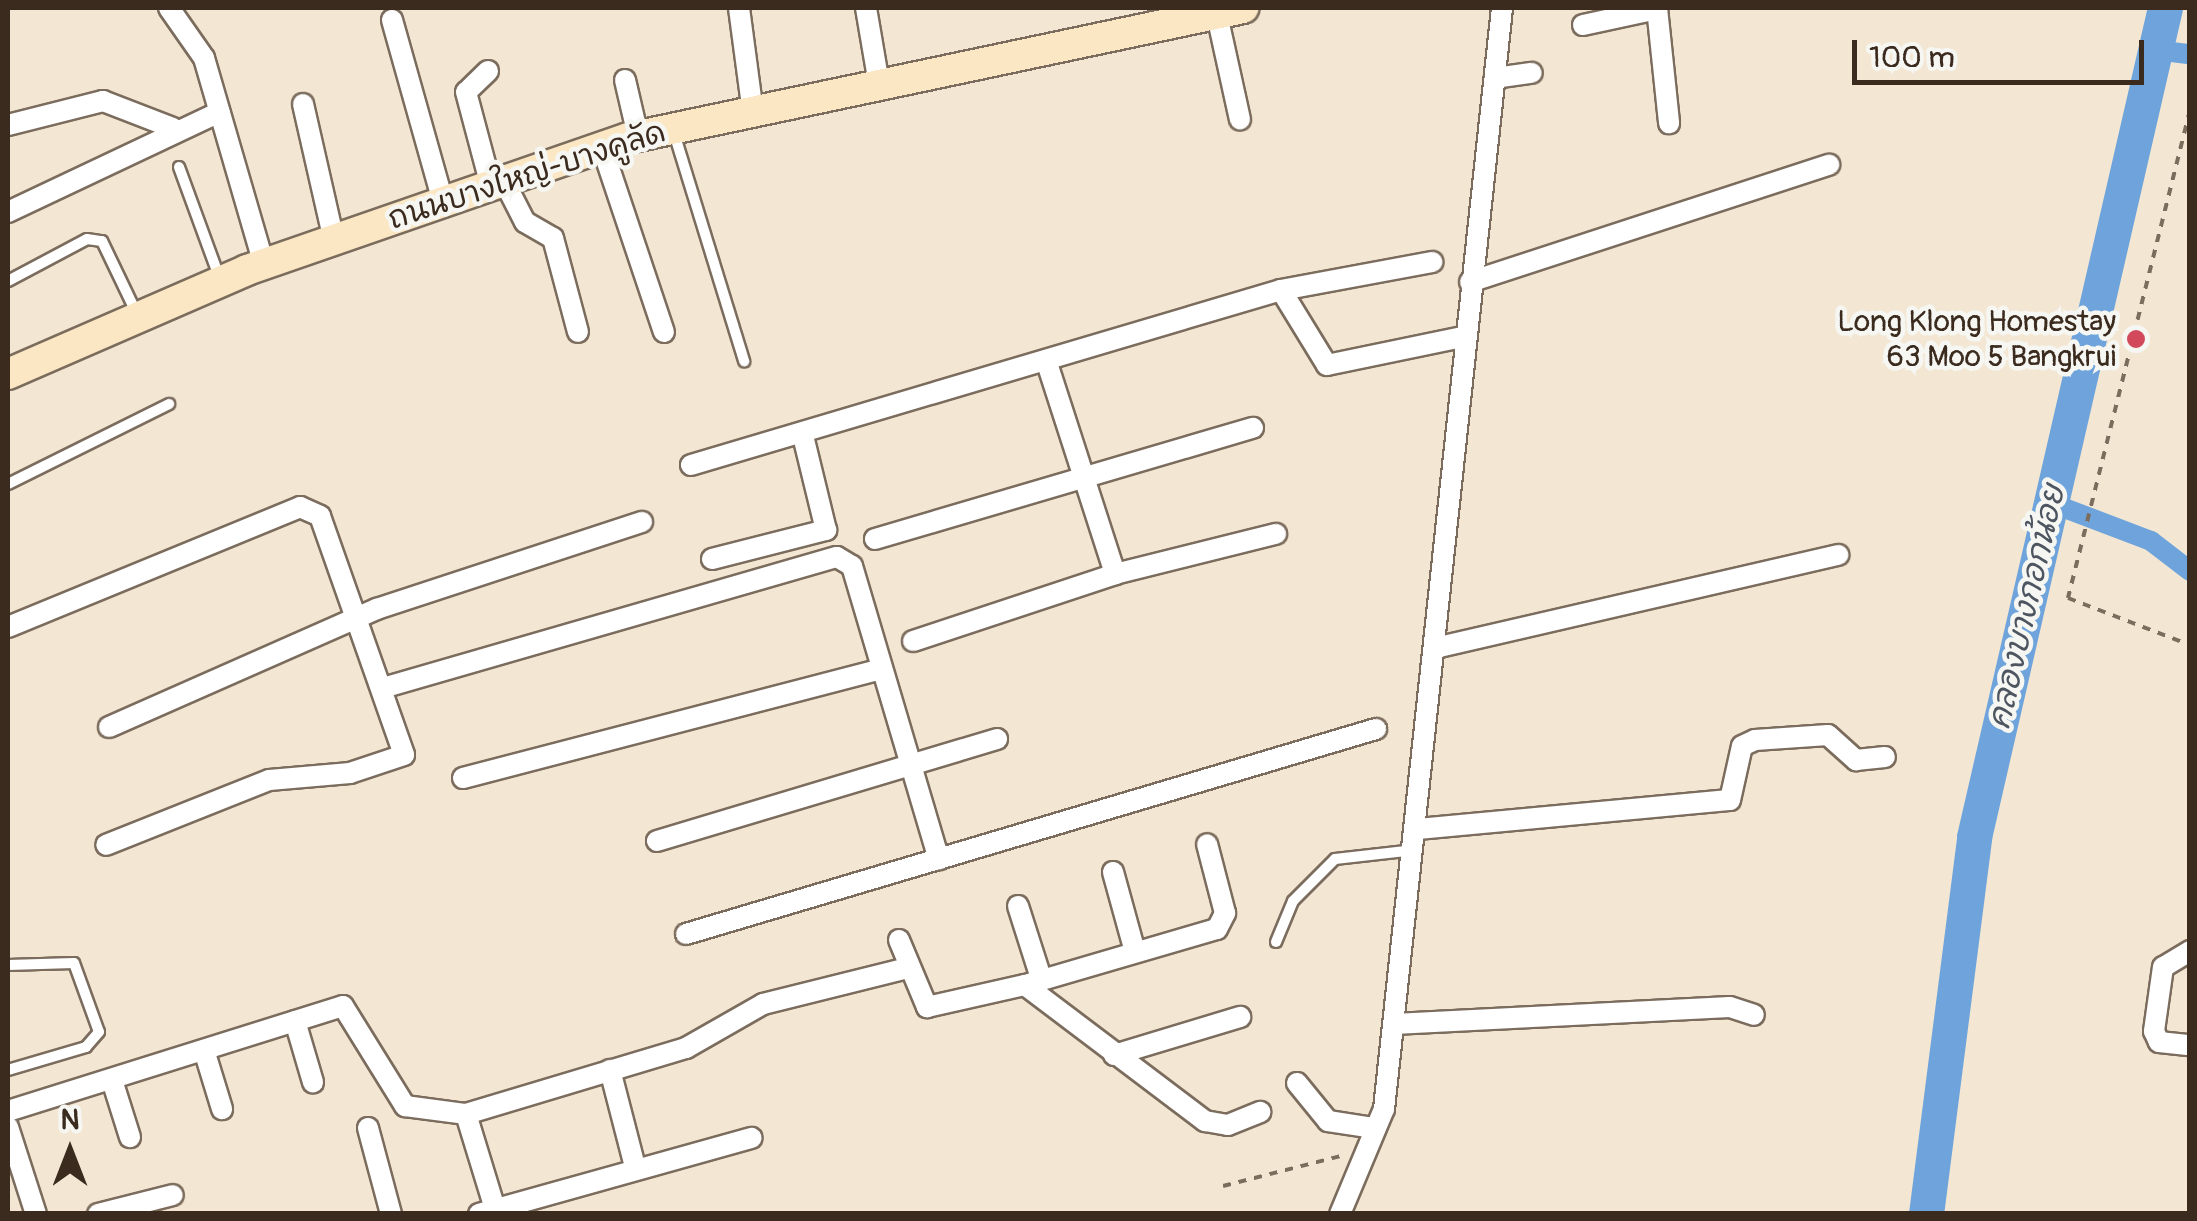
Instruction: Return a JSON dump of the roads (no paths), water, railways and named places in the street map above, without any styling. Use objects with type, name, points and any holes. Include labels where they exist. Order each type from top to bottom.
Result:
[{"type":"street","points":[[169,8],[199,46],[264,264]]},
{"type":"street","points":[[738,8],[752,113]]},
{"type":"street","points":[[866,8],[880,90]]},
{"type":"street","points":[[1340,1214],[1360,1151],[1374,1128],[1394,1024],[1416,840],[1462,337],[1502,8]]},
{"type":"street","points":[[1583,24],[1657,8],[1669,123]]},
{"type":"street","points":[[1231,10],[1240,120]]},
{"type":"street","name":"ถนนบางใหญ่-บางคูลัด","points":[[9,369],[220,280],[638,136],[880,90],[1183,15],[1231,10]]},
{"type":"street","points":[[392,20],[444,202]]},
{"type":"street","points":[[488,71],[466,92],[497,183],[525,222],[553,238],[578,332]]},
{"type":"street","points":[[1495,78],[1532,73]]},
{"type":"street","points":[[625,80],[638,136]]},
{"type":"street","points":[[8,125],[103,100],[174,128]]},
{"type":"street","points":[[304,104],[334,240]]},
{"type":"street","points":[[8,212],[174,128],[220,112]]},
{"type":"street","points":[[602,147],[664,332]]},
{"type":"street","points":[[1470,282],[1829,165]]},
{"type":"street","points":[[690,465],[804,436],[1281,290],[1432,262]]},
{"type":"street","points":[[1281,290],[1328,365],[1462,337]]},
{"type":"street","points":[[1048,362],[1116,574]]},
{"type":"street","points":[[875,539],[1083,472],[1253,428]]},
{"type":"street","points":[[712,559],[826,530],[804,436]]},
{"type":"street","points":[[8,627],[300,507],[320,516],[408,746],[395,760],[269,780],[106,844]]},
{"type":"street","points":[[109,727],[360,621],[642,522]]},
{"type":"street","points":[[913,641],[1116,574],[1276,534]]},
{"type":"street","points":[[1435,648],[1838,555]]},
{"type":"street","points":[[386,687],[837,557],[852,566],[939,859]]},
{"type":"street","points":[[463,778],[882,669]]},
{"type":"street","points":[[686,934],[1376,730]]},
{"type":"street","points":[[1416,840],[1730,800],[1742,746],[1756,740],[1828,735],[1856,760],[1885,757]]},
{"type":"street","points":[[657,841],[998,740]]},
{"type":"street","points":[[899,940],[907,968],[927,1006],[1033,981],[1134,948],[1221,926],[1207,844]]},
{"type":"street","points":[[1113,872],[1134,948]]},
{"type":"street","points":[[1018,906],[1033,981],[1114,1055],[1216,1126],[1260,1112]]},
{"type":"street","points":[[2190,951],[2163,966],[2154,1031],[2159,1042],[2190,1045]]},
{"type":"street","points":[[8,1111],[348,1007],[406,1106],[466,1114],[686,1048],[763,1004],[907,968]]},
{"type":"street","points":[[1394,1024],[1712,1007],[1754,1015]]},
{"type":"street","points":[[1114,1055],[1240,1017]]},
{"type":"street","points":[[295,1021],[314,1082]]},
{"type":"street","points":[[204,1050],[222,1110]]},
{"type":"street","points":[[610,1070],[635,1167]]},
{"type":"street","points":[[112,1080],[130,1137]]},
{"type":"street","points":[[1297,1083],[1328,1122],[1374,1128]]},
{"type":"street","points":[[466,1114],[487,1211],[635,1167],[752,1138]]},
{"type":"street","points":[[8,1126],[12,1157],[36,1214]]},
{"type":"street","points":[[368,1128],[391,1214]]},
{"type":"street","points":[[98,1214],[172,1194]]},
{"type":"lane","points":[[672,128],[744,361]]},
{"type":"lane","points":[[179,166],[220,280]]},
{"type":"lane","points":[[8,281],[102,240],[138,315]]},
{"type":"lane","points":[[8,484],[169,404]]},
{"type":"lane","points":[[1276,942],[1293,901],[1335,860],[1416,840]]},
{"type":"lane","points":[[8,965],[74,963],[98,1032],[86,1047],[8,1070]]},
{"type":"waterway","name":"คลองบางกอกน้อย","points":[[1926,1214],[1974,837],[2165,8]]},
{"type":"waterway","points":[[2155,50],[2190,54]]},
{"type":"waterway","points":[[2051,503],[2151,541],[2190,571]]},
{"type":"place","name":"Long Klong Homestay 63 Moo 5 Bangkrui","points":[[2136,339]]}]
